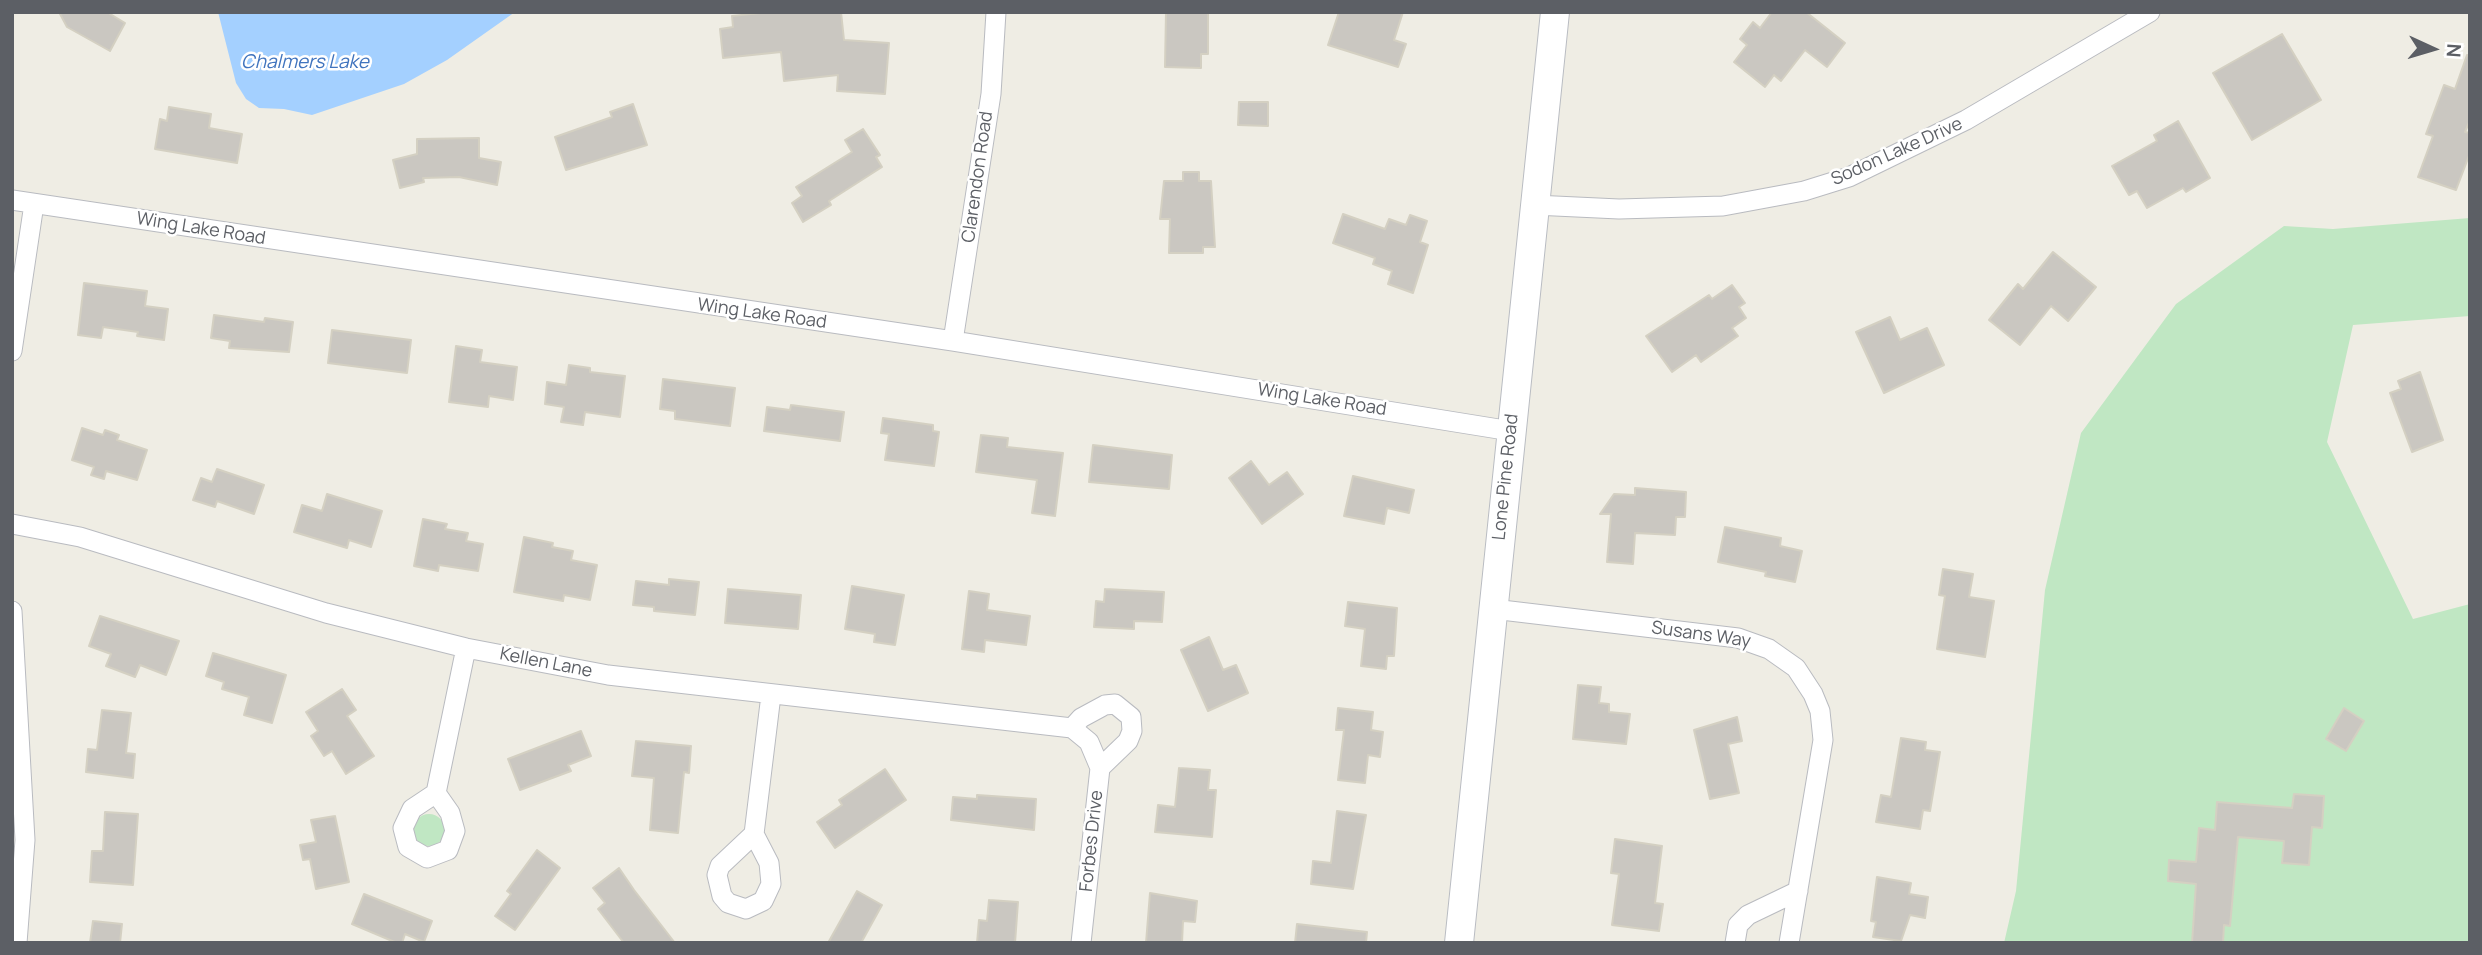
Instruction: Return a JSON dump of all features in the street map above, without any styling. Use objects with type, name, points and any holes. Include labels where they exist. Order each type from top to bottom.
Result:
[{"type":"street","name":"Clarendon Road","points":[[953,341],[991,94],[996,12]]},
{"type":"street","name":"Lone Pine Road","points":[[1459,943],[1555,12]]},
{"type":"street","name":"Sodon Lake Drive","points":[[1534,205],[1692,209],[1766,200],[1816,188],[1849,177],[1922,144],[2150,12]]},
{"type":"street","name":"Wing Lake Road","points":[[12,200],[953,341],[1511,431]]},
{"type":"street","points":[[12,351],[34,204]]},
{"type":"street","name":"Kellen Lane","points":[[12,524],[80,537],[326,613],[466,648],[608,675],[1072,728]]},
{"type":"street","name":"Susans Way","points":[[1493,610],[1738,638],[1769,649],[1797,668],[1814,694],[1820,711],[1823,740],[1789,943]]},
{"type":"street","points":[[12,611],[25,840],[16,943]]},
{"type":"street","points":[[436,793],[466,648]]},
{"type":"street","points":[[754,834],[771,695]]},
{"type":"street","points":[[1072,728],[1081,718],[1105,705],[1115,704],[1130,717],[1132,732],[1128,741],[1100,768]]},
{"type":"street","name":"Forbes Drive","points":[[1072,728],[1089,742],[1100,768],[1081,943]]},
{"type":"street","points":[[1735,943],[1738,925],[1748,915],[1798,891]]},
{"type":"green space","points":[[2470,218],[2470,316],[2353,325],[2327,442],[2413,619],[2470,604],[2470,943],[2004,943],[2016,891],[2045,590],[2081,433],[2176,304],[2284,226],[2333,229]]},
{"type":"green space","points":[[429,814],[441,818],[445,830],[441,842],[429,846],[417,842],[413,830],[417,818]]},
{"type":"water","name":"Chalmers Lake","points":[[218,12],[515,12],[447,60],[404,84],[312,115],[284,109],[259,108],[246,99],[236,83]]},
{"type":"building","points":[[59,12],[107,12],[125,23],[110,51],[67,27]]},
{"type":"building","points":[[770,12],[841,12],[844,40],[889,43],[885,94],[837,91],[838,75],[784,81],[781,52],[723,58],[720,29],[733,27],[732,16]]},
{"type":"building","points":[[1166,12],[1208,12],[1208,54],[1201,54],[1201,68],[1165,67]]},
{"type":"building","points":[[1339,12],[1403,12],[1394,40],[1406,44],[1398,67],[1328,45]]},
{"type":"building","points":[[1772,12],[1806,12],[1845,43],[1827,67],[1805,50],[1781,81],[1774,75],[1765,87],[1734,62],[1747,45],[1740,39],[1753,22],[1760,28]]},
{"type":"building","points":[[2282,34],[2321,100],[2252,140],[2213,73]]},
{"type":"building","points":[[2467,55],[2470,56],[2470,120],[2465,132],[2470,133],[2470,153],[2456,190],[2418,177],[2433,136],[2426,134],[2444,85],[2455,89]]},
{"type":"building","points":[[1239,102],[1268,102],[1268,126],[1238,125]]},
{"type":"building","points":[[633,104],[647,145],[566,170],[555,137],[612,117],[610,112]]},
{"type":"building","points":[[169,107],[211,114],[209,128],[242,134],[237,163],[155,149],[160,119],[167,121]]},
{"type":"building","points":[[2178,121],[2210,178],[2186,192],[2183,188],[2147,208],[2137,191],[2129,195],[2112,166],[2157,141],[2154,135]]},
{"type":"building","points":[[863,129],[880,155],[876,157],[882,167],[829,201],[831,205],[803,222],[792,203],[802,196],[796,187],[852,152],[845,140]]},
{"type":"building","points":[[479,138],[479,158],[501,162],[497,185],[459,177],[423,178],[424,182],[400,188],[393,160],[417,154],[417,139]]},
{"type":"building","points":[[1183,172],[1199,172],[1199,181],[1211,181],[1215,247],[1203,247],[1203,253],[1169,253],[1170,219],[1160,219],[1164,181],[1183,181]]},
{"type":"building","points":[[1343,214],[1385,229],[1389,219],[1406,225],[1410,215],[1427,221],[1420,242],[1428,245],[1413,293],[1388,284],[1392,271],[1373,264],[1375,258],[1333,243]]},
{"type":"building","points":[[2053,252],[2096,287],[2068,321],[2051,306],[2020,345],[1989,320],[2018,284],[2023,289]]},
{"type":"building","points":[[84,283],[147,291],[145,306],[168,309],[164,340],[137,336],[138,332],[103,327],[101,338],[78,335]]},
{"type":"building","points":[[1732,285],[1745,303],[1739,307],[1746,318],[1732,328],[1738,336],[1701,362],[1696,355],[1672,372],[1646,336],[1709,295],[1712,299]]},
{"type":"building","points":[[214,315],[264,322],[265,318],[293,322],[289,352],[229,348],[230,341],[211,338]]},
{"type":"building","points":[[1890,317],[1900,340],[1927,328],[1944,365],[1884,393],[1856,332]]},
{"type":"building","points":[[332,330],[411,340],[407,373],[328,363]]},
{"type":"building","points":[[456,346],[482,350],[480,362],[517,367],[513,400],[489,396],[488,407],[449,402]]},
{"type":"building","points":[[569,365],[590,368],[590,372],[625,376],[620,417],[585,412],[583,425],[561,422],[564,407],[545,404],[547,382],[566,385]]},
{"type":"building","points":[[2420,372],[2443,440],[2412,452],[2390,393],[2401,389],[2398,381]]},
{"type":"building","points":[[663,379],[735,388],[730,426],[675,419],[675,411],[660,409]]},
{"type":"building","points":[[791,405],[844,412],[840,441],[764,431],[767,407],[790,410]]},
{"type":"building","points":[[883,418],[933,425],[933,431],[939,432],[934,466],[885,460],[889,434],[881,433]]},
{"type":"building","points":[[82,428],[103,435],[105,430],[119,435],[117,440],[147,450],[137,480],[106,471],[104,479],[91,475],[94,467],[72,460]]},
{"type":"building","points":[[981,435],[1008,438],[1007,447],[1063,453],[1055,516],[1032,513],[1037,480],[976,472]]},
{"type":"building","points":[[1093,445],[1172,455],[1169,489],[1089,482]]},
{"type":"building","points":[[1251,461],[1269,485],[1287,472],[1303,494],[1262,524],[1229,478]]},
{"type":"building","points":[[217,469],[264,485],[254,514],[217,501],[215,507],[193,500],[201,478],[212,482]]},
{"type":"building","points":[[1353,476],[1414,490],[1409,513],[1387,508],[1384,524],[1344,516]]},
{"type":"building","points":[[1635,488],[1686,492],[1685,517],[1676,517],[1675,535],[1635,533],[1633,564],[1607,562],[1611,514],[1600,514],[1614,494],[1635,495]]},
{"type":"building","points":[[327,494],[382,511],[371,547],[349,540],[347,548],[294,532],[302,505],[322,511]]},
{"type":"building","points":[[423,519],[447,524],[445,529],[468,533],[466,541],[483,544],[478,571],[439,565],[438,571],[414,566]]},
{"type":"building","points":[[1725,527],[1781,538],[1780,546],[1802,551],[1795,582],[1765,576],[1766,572],[1718,562]]},
{"type":"building","points":[[524,537],[553,543],[552,547],[573,551],[571,560],[597,565],[590,600],[564,595],[563,601],[514,592]]},
{"type":"building","points":[[1943,569],[1973,574],[1969,597],[1994,601],[1985,657],[1937,649],[1945,596],[1939,595]]},
{"type":"building","points":[[669,579],[699,582],[695,615],[654,611],[654,607],[633,605],[636,581],[669,585]]},
{"type":"building","points":[[852,586],[904,595],[895,645],[874,642],[875,634],[845,629]]},
{"type":"building","points":[[728,589],[801,595],[798,629],[725,623]]},
{"type":"building","points":[[1105,589],[1164,592],[1162,622],[1134,621],[1134,629],[1094,627],[1096,601],[1104,602]]},
{"type":"building","points":[[969,591],[989,594],[987,610],[1030,616],[1026,645],[985,640],[984,652],[962,649]]},
{"type":"building","points":[[1348,602],[1397,608],[1394,656],[1387,656],[1386,669],[1361,666],[1365,629],[1345,626]]},
{"type":"building","points":[[100,616],[179,641],[166,675],[140,665],[135,677],[106,666],[111,654],[89,646]]},
{"type":"building","points":[[1209,637],[1223,670],[1236,665],[1248,693],[1208,711],[1181,650]]},
{"type":"building","points":[[213,653],[286,675],[272,723],[244,715],[249,697],[222,689],[224,682],[206,676]]},
{"type":"building","points":[[1578,685],[1601,687],[1599,703],[1609,704],[1609,712],[1630,714],[1626,744],[1573,739]]},
{"type":"building","points":[[342,689],[356,710],[347,716],[374,756],[346,774],[332,751],[324,756],[311,736],[318,731],[306,712]]},
{"type":"building","points":[[1338,708],[1373,712],[1371,730],[1383,732],[1380,757],[1368,755],[1365,783],[1338,780],[1344,730],[1336,730]]},
{"type":"building","points":[[2344,708],[2364,721],[2346,751],[2326,739]]},
{"type":"building","points":[[102,710],[131,713],[126,753],[135,754],[133,778],[86,772],[88,749],[97,750]]},
{"type":"building","points":[[1737,717],[1742,741],[1728,744],[1739,793],[1710,799],[1694,730]]},
{"type":"building","points":[[581,731],[591,756],[568,765],[571,771],[520,790],[508,759]]},
{"type":"building","points":[[1901,738],[1926,742],[1925,750],[1940,752],[1930,811],[1923,810],[1920,829],[1876,822],[1881,795],[1891,797]]},
{"type":"building","points":[[636,741],[691,746],[689,773],[684,772],[678,833],[650,830],[654,778],[632,776]]},
{"type":"building","points":[[1179,768],[1210,770],[1208,790],[1216,790],[1212,837],[1155,832],[1158,805],[1175,807]]},
{"type":"building","points":[[885,769],[906,800],[835,848],[817,822],[842,805],[839,800]]},
{"type":"building","points":[[2294,794],[2324,796],[2322,828],[2312,827],[2309,865],[2282,863],[2284,841],[2238,837],[2230,926],[2224,925],[2223,943],[2192,943],[2196,884],[2168,881],[2169,860],[2196,862],[2199,828],[2215,830],[2217,802],[2292,808]]},
{"type":"building","points":[[977,795],[1036,799],[1034,830],[951,820],[953,797],[977,799]]},
{"type":"building","points":[[1337,811],[1366,815],[1353,889],[1311,884],[1313,861],[1331,863]]},
{"type":"building","points":[[105,812],[138,814],[133,885],[90,882],[92,851],[103,851]]},
{"type":"building","points":[[335,816],[349,882],[316,889],[310,859],[303,860],[300,845],[316,842],[311,820]]},
{"type":"building","points":[[1615,839],[1662,846],[1655,903],[1663,904],[1659,931],[1612,925],[1619,874],[1611,873]]},
{"type":"building","points":[[537,850],[560,868],[515,930],[495,916],[511,894],[507,891]]},
{"type":"building","points":[[619,868],[675,943],[624,943],[598,909],[605,903],[593,888]]},
{"type":"building","points":[[1877,877],[1911,883],[1909,894],[1928,897],[1925,918],[1910,915],[1901,941],[1873,937],[1876,922],[1871,921]]},
{"type":"building","points":[[857,891],[882,905],[861,943],[828,943]]},
{"type":"building","points":[[1150,893],[1197,901],[1195,922],[1183,921],[1182,943],[1146,943]]},
{"type":"building","points":[[364,894],[432,921],[424,942],[405,934],[402,943],[397,943],[352,924]]},
{"type":"building","points":[[989,900],[1018,902],[1015,943],[977,943],[979,920],[987,921]]},
{"type":"building","points":[[93,921],[122,924],[120,943],[90,943]]},
{"type":"building","points":[[1297,924],[1367,932],[1366,943],[1295,943]]}]
